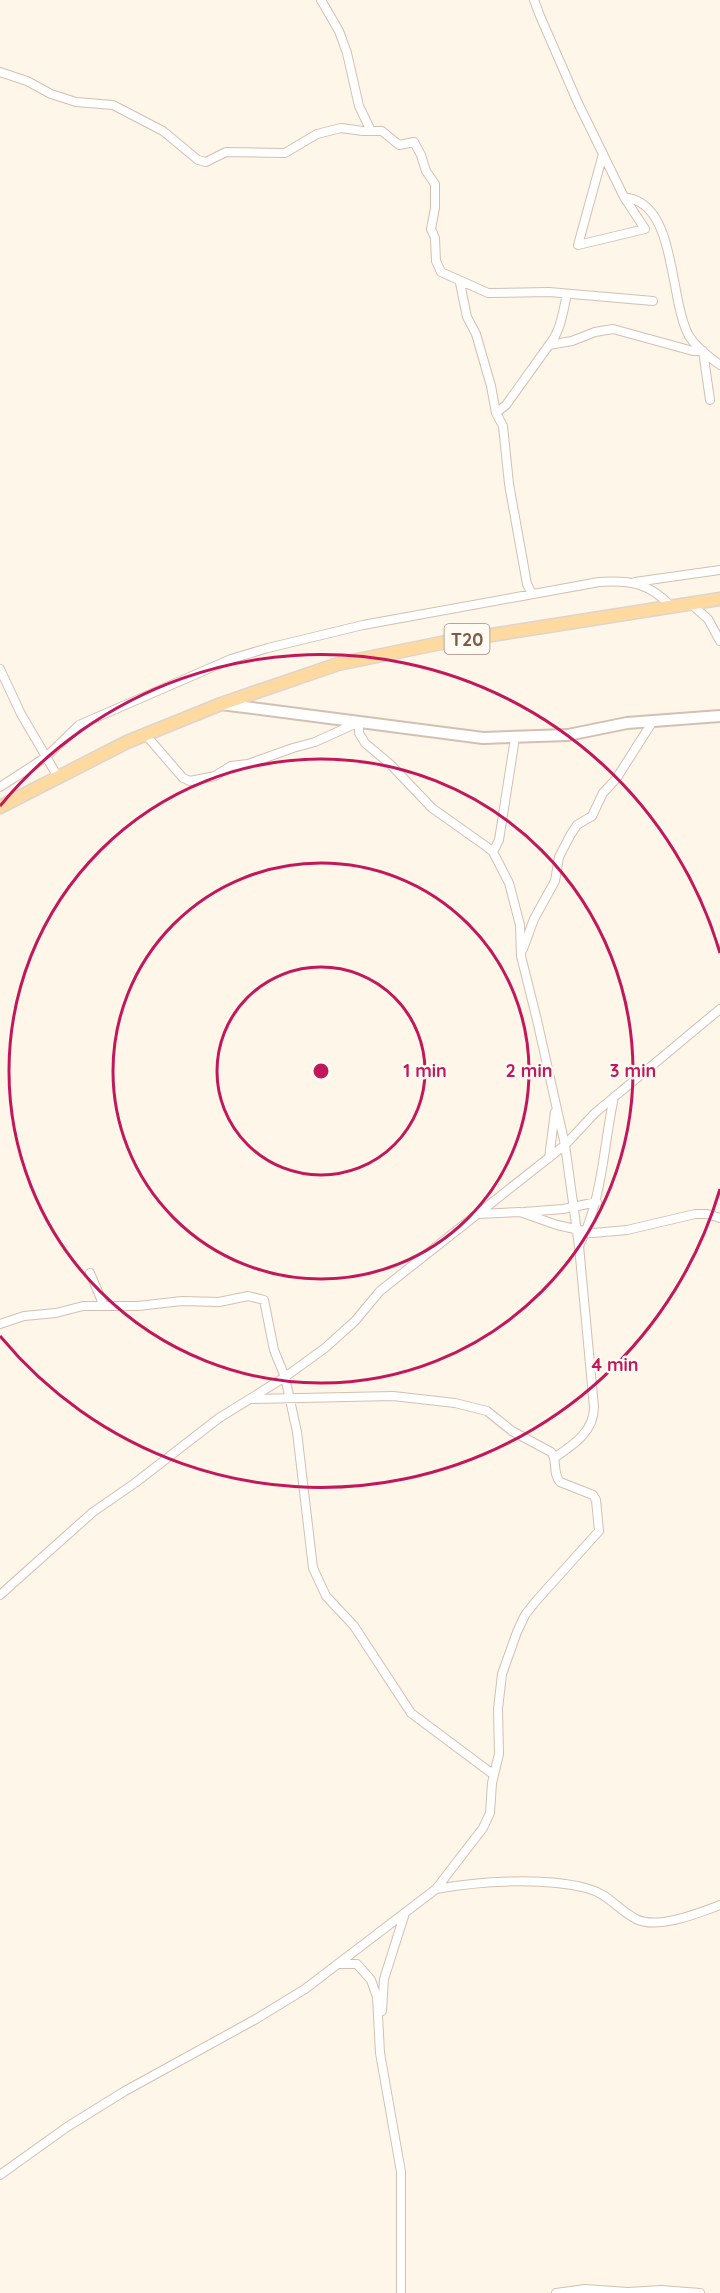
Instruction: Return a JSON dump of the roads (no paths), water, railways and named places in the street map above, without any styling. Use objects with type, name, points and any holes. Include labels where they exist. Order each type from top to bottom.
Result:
[{"type":"main road","name":"T20","points":[[0,807],[145,734],[221,704],[338,664],[441,643],[720,599]]},
{"type":"street","points":[[321,0],[339,31],[347,53],[359,106],[371,131]]},
{"type":"street","points":[[534,0],[578,103],[603,154],[624,197],[645,229],[578,245],[603,154]]},
{"type":"street","points":[[0,72],[27,81],[51,94],[69,100],[113,105],[171,136],[201,161],[208,162],[220,153],[226,152],[285,153],[317,134],[340,128],[382,131],[399,145],[414,142],[426,171],[436,186],[431,228],[435,238],[436,261],[441,272],[460,283],[488,293],[519,291],[653,301]]},
{"type":"street","points":[[624,197],[642,203],[652,214],[663,234],[672,267],[681,319],[691,339],[720,365]]},
{"type":"street","points":[[460,283],[467,316],[476,334],[491,386],[496,413],[503,426],[509,484],[527,584],[532,594]]},
{"type":"street","points":[[496,413],[506,405],[555,338],[567,294]]},
{"type":"street","points":[[549,345],[613,329],[693,351],[703,351]]},
{"type":"street","points":[[703,351],[710,400]]},
{"type":"street","points":[[635,582],[720,570]]},
{"type":"street","points":[[0,787],[46,757],[79,725],[231,659],[268,648],[363,625],[599,582],[623,580],[635,582],[660,594],[672,607]]},
{"type":"street","points":[[691,604],[708,619],[720,641]]},
{"type":"street","points":[[0,669],[21,714],[58,777]]},
{"type":"street","points":[[221,704],[483,738],[568,735],[627,723],[720,716]]},
{"type":"street","points":[[521,956],[531,926],[555,881],[559,857],[571,834],[577,825],[592,816],[603,793],[616,779],[653,721]]},
{"type":"street","points":[[145,734],[183,778],[190,781],[215,776],[231,766],[248,764],[315,742],[359,722]]},
{"type":"street","points":[[359,722],[359,733],[365,743],[391,765],[429,806],[493,852],[509,883],[520,925],[521,956],[565,1145],[579,1246],[594,1415],[582,1437],[554,1458]]},
{"type":"street","points":[[493,852],[499,840],[515,738]]},
{"type":"street","points":[[0,1595],[93,1512],[135,1483],[219,1418],[285,1377],[345,1332],[380,1291],[565,1145],[579,1128],[614,1097],[720,1009]]},
{"type":"street","points":[[579,1246],[597,1202],[614,1097]]},
{"type":"street","points":[[549,1158],[555,1104]]},
{"type":"street","points":[[477,1214],[574,1207],[597,1202]]},
{"type":"street","points":[[520,1212],[586,1232],[612,1233],[665,1223],[695,1214],[720,1218]]},
{"type":"street","points":[[90,1272],[104,1306]]},
{"type":"street","points":[[0,1324],[32,1315],[56,1313],[82,1306],[138,1306],[182,1301],[219,1302],[248,1296],[261,1298],[266,1304],[274,1350],[285,1377],[297,1438],[313,1568],[319,1584],[326,1596],[354,1626],[411,1713],[494,1775]]},
{"type":"street","points":[[0,2175],[76,2121],[125,2091],[279,2006],[436,1889],[488,1820],[499,1754],[498,1709],[502,1674],[517,1632],[536,1601],[599,1531],[595,1497],[589,1492],[558,1481],[551,1452],[512,1431],[487,1412],[455,1402],[393,1396],[251,1399]]},
{"type":"street","points":[[436,1889],[478,1883],[568,1884],[603,1894],[636,1919],[645,1922],[687,1917],[720,1905]]},
{"type":"street","points":[[379,2021],[382,2012],[384,1979],[405,1913]]},
{"type":"street","points":[[336,1965],[357,1964],[371,1980],[377,1997],[380,2053],[400,2172],[401,2293]]},
{"type":"street","points":[[556,2293],[592,2289],[628,2292],[661,2289],[700,2293]]}]
